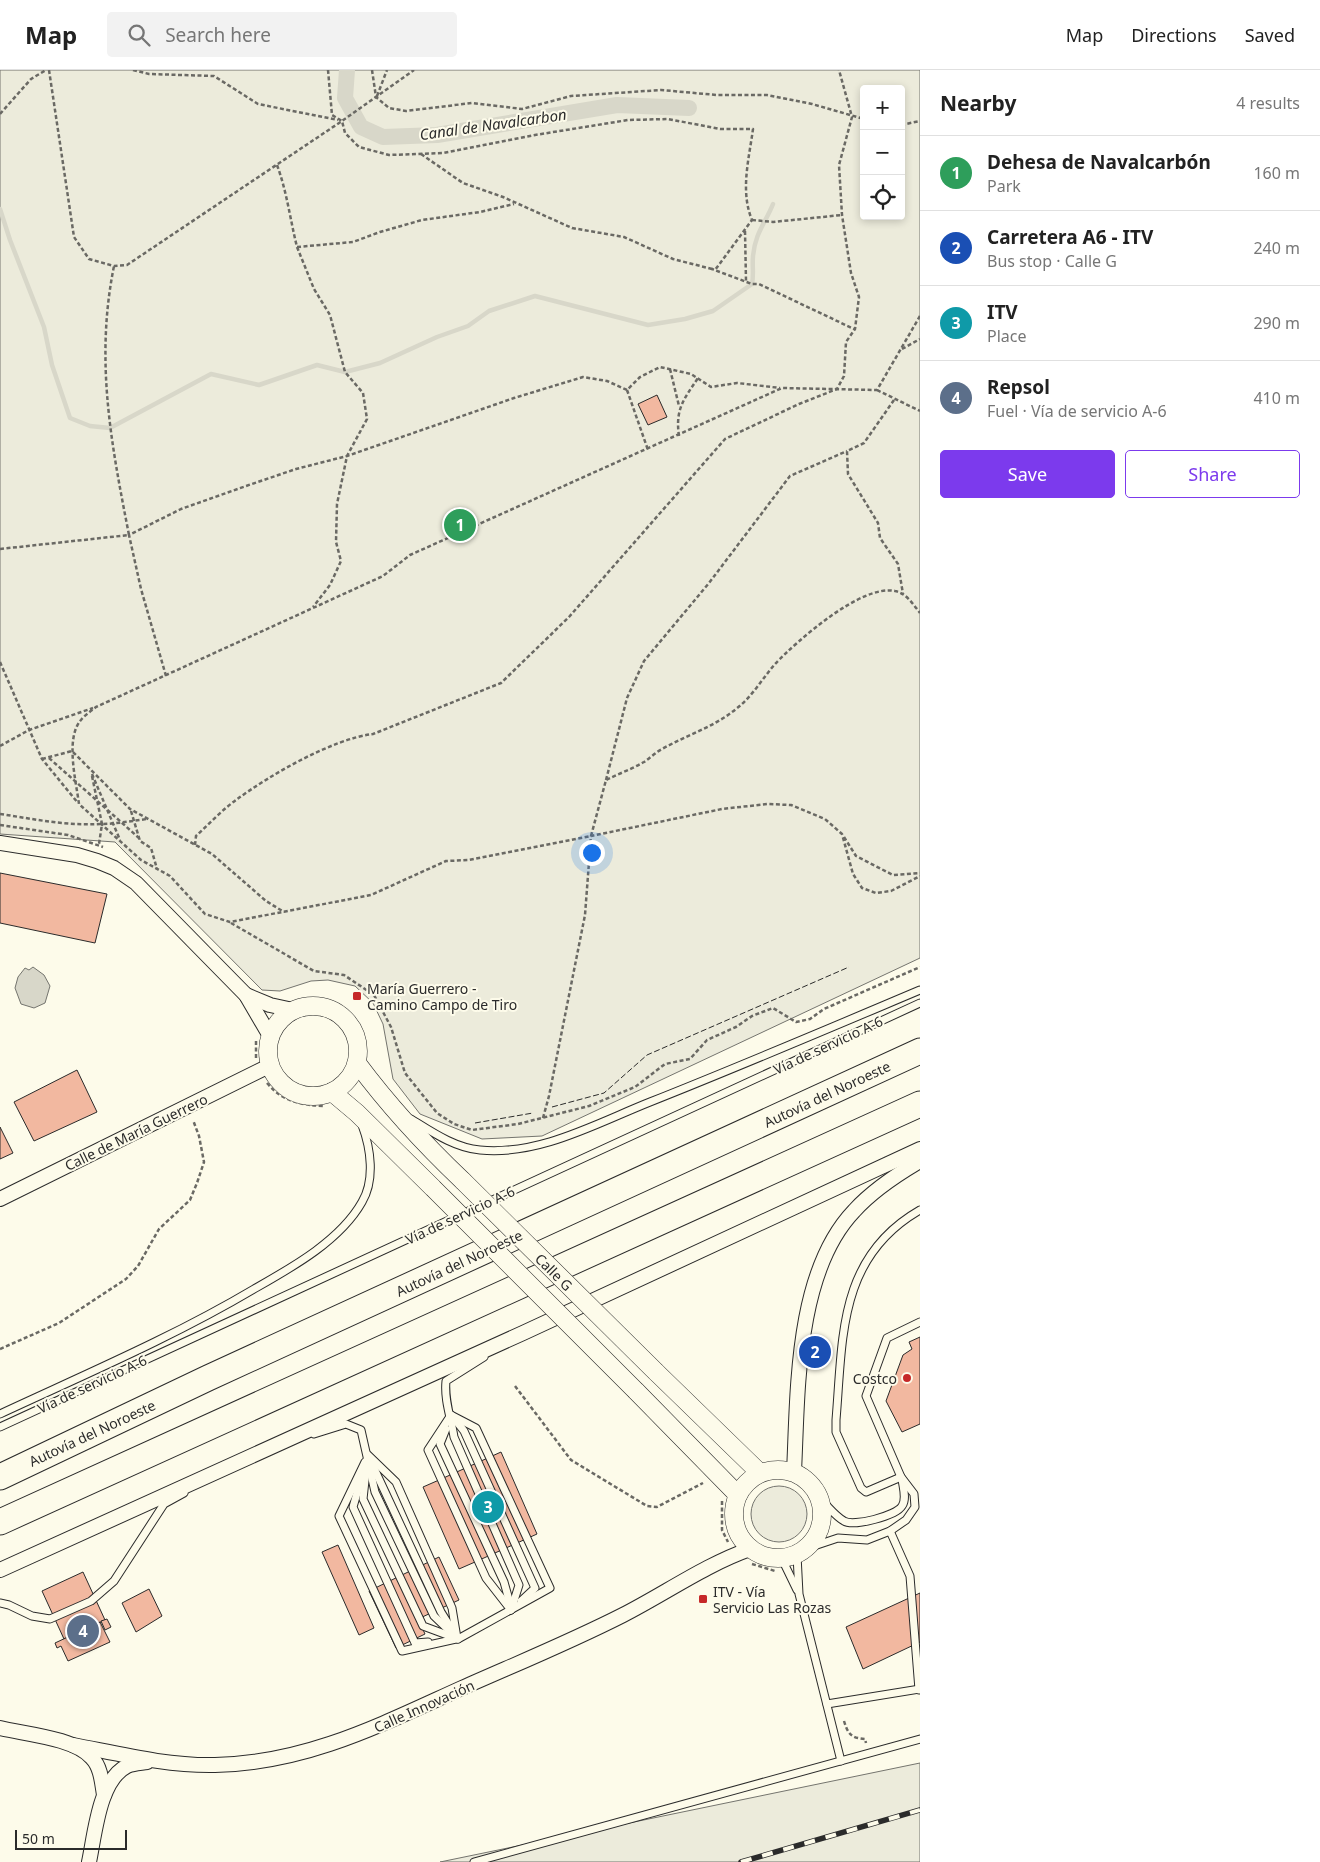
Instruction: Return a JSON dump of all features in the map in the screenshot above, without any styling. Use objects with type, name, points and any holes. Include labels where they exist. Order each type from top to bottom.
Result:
[{"type":"highway","name":"Autovía del Noroeste","points":[[0,1478],[191,1386],[920,1051]]},
{"type":"highway","points":[[0,1522],[920,1104]]},
{"type":"highway","points":[[0,1466],[554,1210],[582,1206]]},
{"type":"street","points":[[0,843],[77,855],[114,868],[136,883],[246,994],[270,1036]]},
{"type":"street","points":[[246,994],[270,1005],[293,1010]]},
{"type":"street","points":[[317,1005],[329,1008],[340,1014],[350,1023],[356,1036],[358,1050],[356,1063],[347,1080],[331,1099],[294,1091],[280,1080],[271,1065],[268,1054],[270,1036],[283,1017],[293,1010],[304,1006],[317,1005]]},
{"type":"street","name":"Calle G","points":[[356,1063],[388,1104],[451,1170],[760,1473]]},
{"type":"street","name":"Calle de María Guerrero","points":[[0,1199],[271,1065]]},
{"type":"street","name":"Calle G","points":[[331,1099],[358,1114],[433,1188],[636,1391],[730,1495]]},
{"type":"street","points":[[0,1570],[523,1333],[920,1149]]},
{"type":"street","points":[[794,1472],[804,1335],[813,1284],[833,1239],[853,1211],[886,1182],[920,1161]]},
{"type":"street","points":[[783,1469],[794,1472],[806,1479],[815,1488],[821,1500],[822,1526],[816,1538],[792,1558],[750,1556],[734,1518],[730,1495],[760,1473],[783,1469]]},
{"type":"street","name":"Calle Innovación","points":[[0,1728],[73,1745],[153,1760],[214,1765],[249,1762],[321,1748],[366,1732],[593,1630],[644,1604],[704,1569],[750,1556]]},
{"type":"street","points":[[73,1745],[93,1758],[101,1776],[104,1794]]},
{"type":"street","points":[[88,1862],[104,1794],[116,1774],[128,1766],[153,1760]]},
{"type":"lane","points":[[388,1104],[442,1138],[479,1150],[514,1150],[550,1142],[568,1135],[722,1074],[920,990]]},
{"type":"lane","name":"Vía de servicio A-6","points":[[0,1427],[920,1003]]},
{"type":"lane","points":[[0,1414],[203,1319],[307,1259],[353,1216],[363,1201],[370,1176],[370,1153],[358,1114]]},
{"type":"lane","points":[[901,1477],[866,1492],[861,1488],[836,1432],[836,1420],[845,1318],[852,1289],[863,1264],[875,1248],[889,1232],[920,1210]]},
{"type":"lane","points":[[792,1558],[838,1538],[866,1540],[890,1531],[906,1520],[917,1509],[914,1494],[901,1477],[866,1396],[887,1338],[920,1322]]},
{"type":"lane","points":[[511,1610],[519,1585],[454,1437],[451,1415],[445,1397],[446,1381],[523,1333]]},
{"type":"lane","points":[[368,1454],[339,1516],[402,1651],[458,1639],[550,1588],[476,1428],[451,1415]]},
{"type":"lane","points":[[451,1415],[464,1431],[535,1588],[511,1610]]},
{"type":"lane","points":[[451,1415],[440,1444],[504,1582],[511,1610]]},
{"type":"lane","points":[[451,1415],[428,1450],[486,1578],[511,1610]]},
{"type":"lane","points":[[0,1603],[9,1604],[32,1616],[50,1619],[90,1601],[114,1581],[164,1504],[258,1452],[346,1424],[362,1430],[368,1454],[441,1612],[458,1639]]},
{"type":"lane","points":[[368,1454],[363,1499],[423,1626],[458,1639]]},
{"type":"lane","points":[[368,1454],[396,1482],[452,1608],[458,1639]]},
{"type":"lane","points":[[368,1454],[353,1507],[415,1643],[458,1639]]},
{"type":"lane","points":[[821,1500],[844,1521],[855,1524],[896,1512],[902,1506],[904,1496],[901,1477]]},
{"type":"lane","points":[[827,1704],[920,1690],[910,1576],[890,1531]]},
{"type":"lane","points":[[792,1558],[799,1594],[841,1761]]},
{"type":"lane","points":[[792,1558],[799,1594]]},
{"type":"lane","points":[[474,1862],[920,1739]]},
{"type":"path","points":[[0,114],[31,79],[48,70],[74,237],[89,259],[114,266],[127,265],[364,107],[414,70]]},
{"type":"path","points":[[133,70],[149,74],[214,76],[258,104],[342,121]]},
{"type":"path","points":[[328,70],[332,115],[342,121],[345,133],[359,146],[389,155],[443,153],[535,135],[628,120],[668,119],[720,129],[753,129],[745,189],[748,210],[752,220]]},
{"type":"path","points":[[372,70],[376,97],[389,108],[406,111],[472,103],[522,109],[571,96],[661,90],[717,95],[767,95],[812,104],[860,118]]},
{"type":"path","points":[[376,97],[388,70]]},
{"type":"path","points":[[195,845],[196,836],[235,800],[302,760],[359,736],[373,734],[501,683],[568,617],[725,439],[799,404],[837,390],[844,376],[846,342],[855,329],[858,297],[851,273],[842,215],[839,165],[852,117],[839,70]]},
{"type":"path","points":[[905,124],[920,121]]},
{"type":"path","points":[[421,154],[462,183],[516,203],[572,228],[624,237],[673,259],[759,284],[855,329]]},
{"type":"path","points":[[277,165],[287,194],[290,221],[297,247],[314,289],[330,315],[345,372],[363,393],[367,419],[347,456],[337,504],[336,542],[341,561],[330,585],[313,607]]},
{"type":"path","points":[[297,247],[353,242],[422,220],[480,212],[516,203]]},
{"type":"path","points":[[752,220],[774,222],[842,215]]},
{"type":"path","points":[[712,269],[715,270],[752,220]]},
{"type":"path","points":[[745,229],[746,281]]},
{"type":"path","points":[[114,266],[109,292],[105,382],[113,450],[141,589],[166,676]]},
{"type":"path","points":[[877,390],[920,316]]},
{"type":"path","points":[[900,350],[920,339]]},
{"type":"path","points":[[627,390],[640,377],[660,367],[691,374],[711,386],[737,383],[782,388],[877,390],[894,400],[920,411]]},
{"type":"path","points":[[670,369],[679,406],[677,424],[679,436]]},
{"type":"path","points":[[0,549],[129,535],[190,506],[296,469],[347,456],[514,398],[583,377],[606,381],[627,390],[648,450]]},
{"type":"path","points":[[679,406],[698,378]]},
{"type":"path","points":[[0,746],[29,730],[96,707],[166,676],[383,576],[410,555],[648,450],[782,388]]},
{"type":"path","points":[[543,1118],[550,1096],[585,914],[591,836],[627,698],[644,661],[709,583],[790,476],[864,443],[894,400]]},
{"type":"path","points":[[846,451],[848,474],[878,523],[880,538],[898,564],[904,594]]},
{"type":"path","points":[[606,780],[643,762],[662,749],[701,731],[736,709],[758,688],[773,666],[791,647],[818,624],[853,602],[870,593],[894,590],[904,594],[920,613]]},
{"type":"path","points":[[0,662],[42,759],[78,804],[140,860],[170,876],[205,914],[230,922],[314,971],[344,975],[374,995],[391,1027],[405,1073],[437,1114],[454,1124],[472,1130],[518,1124],[589,1106],[635,1087],[664,1064],[690,1059],[707,1040],[736,1027],[752,1016],[773,1008],[796,1022],[810,1019],[824,1009],[920,967]]},
{"type":"path","points":[[78,804],[72,751],[76,728],[81,720],[96,707]]},
{"type":"path","points":[[72,751],[130,809],[212,854],[266,901],[286,912]]},
{"type":"path","points":[[42,759],[72,751]]},
{"type":"path","points":[[48,758],[151,848],[157,869]]},
{"type":"path","points":[[0,825],[68,834],[99,844],[102,824],[91,770]]},
{"type":"path","points":[[91,770],[120,841]]},
{"type":"path","points":[[230,922],[370,895],[446,861],[469,860],[704,812],[767,804],[791,805],[825,818],[842,834],[856,856],[893,875],[920,875]]},
{"type":"path","points":[[130,809],[139,838]]},
{"type":"path","points":[[0,814],[31,820],[102,824],[148,819]]},
{"type":"path","points":[[842,834],[853,874],[862,888],[876,893],[891,891],[920,875]]},
{"type":"path","points":[[275,1093],[300,1104],[331,1099]]},
{"type":"path","points":[[0,1349],[59,1323],[126,1279],[138,1266],[159,1229],[190,1200],[204,1162],[199,1136],[187,1107]]},
{"type":"path","points":[[515,1386],[571,1460],[647,1506],[657,1507],[709,1480]]},
{"type":"path","points":[[730,1495],[722,1530],[730,1544]]},
{"type":"path","points":[[750,1556],[759,1567],[792,1558]]},
{"type":"path","points":[[842,1714],[847,1732],[854,1738],[865,1739]]},
{"type":"shaded area","points":[[0,70],[920,70],[920,958],[542,1136],[482,1139],[420,1114],[393,1079],[383,1024],[373,1003],[355,986],[328,980],[311,981],[280,991],[262,990],[115,842],[0,834]]},
{"type":"shaded area","points":[[33,967],[44,975],[50,986],[45,1003],[34,1008],[21,1004],[15,988],[18,977],[25,968],[29,970]]},
{"type":"shaded area","points":[[779,1486],[790,1488],[799,1494],[805,1503],[807,1514],[805,1525],[799,1534],[790,1540],[779,1542],[768,1540],[759,1534],[753,1525],[751,1514],[753,1503],[759,1494],[768,1488]]},
{"type":"shaded area","points":[[920,1763],[920,1862],[440,1862]]},
{"type":"building","points":[[657,395],[667,417],[648,425],[638,404]]},
{"type":"building","points":[[0,873],[107,894],[95,943],[0,923]]},
{"type":"building","points":[[77,1070],[97,1112],[34,1141],[14,1102]]},
{"type":"building","points":[[0,1127],[13,1153],[0,1159]]},
{"type":"building","name":"Costco","points":[[920,1337],[920,1424],[902,1432],[886,1401],[903,1355],[912,1349],[909,1342]]},
{"type":"building","points":[[501,1452],[537,1534],[475,1562],[439,1480]]},
{"type":"building","points":[[439,1480],[475,1562],[459,1569],[423,1487]]},
{"type":"building","points":[[338,1545],[374,1628],[359,1635],[322,1552]]},
{"type":"building","points":[[439,1557],[459,1600],[418,1619],[425,1634],[396,1648],[369,1591]]},
{"type":"building","points":[[83,1572],[105,1620],[64,1639],[42,1591]]},
{"type":"building","points":[[149,1589],[162,1616],[136,1632],[122,1603]]},
{"type":"building","points":[[920,1593],[920,1642],[863,1669],[846,1627]]},
{"type":"building","points":[[107,1619],[111,1627],[105,1630],[101,1621]]},
{"type":"building","points":[[100,1622],[110,1642],[68,1661],[61,1646],[57,1648],[55,1643]]},
{"type":"waterway","name":"Canal de Navalcarbon","points":[[347,70],[345,98],[361,127],[383,137],[437,135],[617,105],[689,108]]},
{"type":"waterway","points":[[0,209],[44,327],[52,365],[70,418],[90,426],[110,428],[211,374],[259,385],[317,365],[345,372],[380,363],[437,337],[468,326],[489,311],[535,296],[648,325],[685,319],[713,311],[752,284],[754,248],[761,228],[773,204]]},
{"type":"railway","points":[[741,1862],[920,1810]]},
{"type":"fence","points":[[552,1107],[604,1093],[647,1055],[849,967]]},
{"type":"fence","points":[[475,1123],[533,1113]]},
{"type":"place","name":"Dehesa de Navalcarbón","points":[[460,525]]},
{"type":"place","name":"María Guerrero - Camino Campo de Tiro","points":[[357,996]]},
{"type":"place","name":"Carretera A6 - ITV","points":[[815,1352]]},
{"type":"place","name":"Costco","points":[[907,1378]]},
{"type":"place","name":"ITV","points":[[488,1507]]},
{"type":"place","name":"ITV - Vía Servicio Las Rozas","points":[[703,1599]]},
{"type":"place","name":"Repsol","points":[[83,1631]]}]
